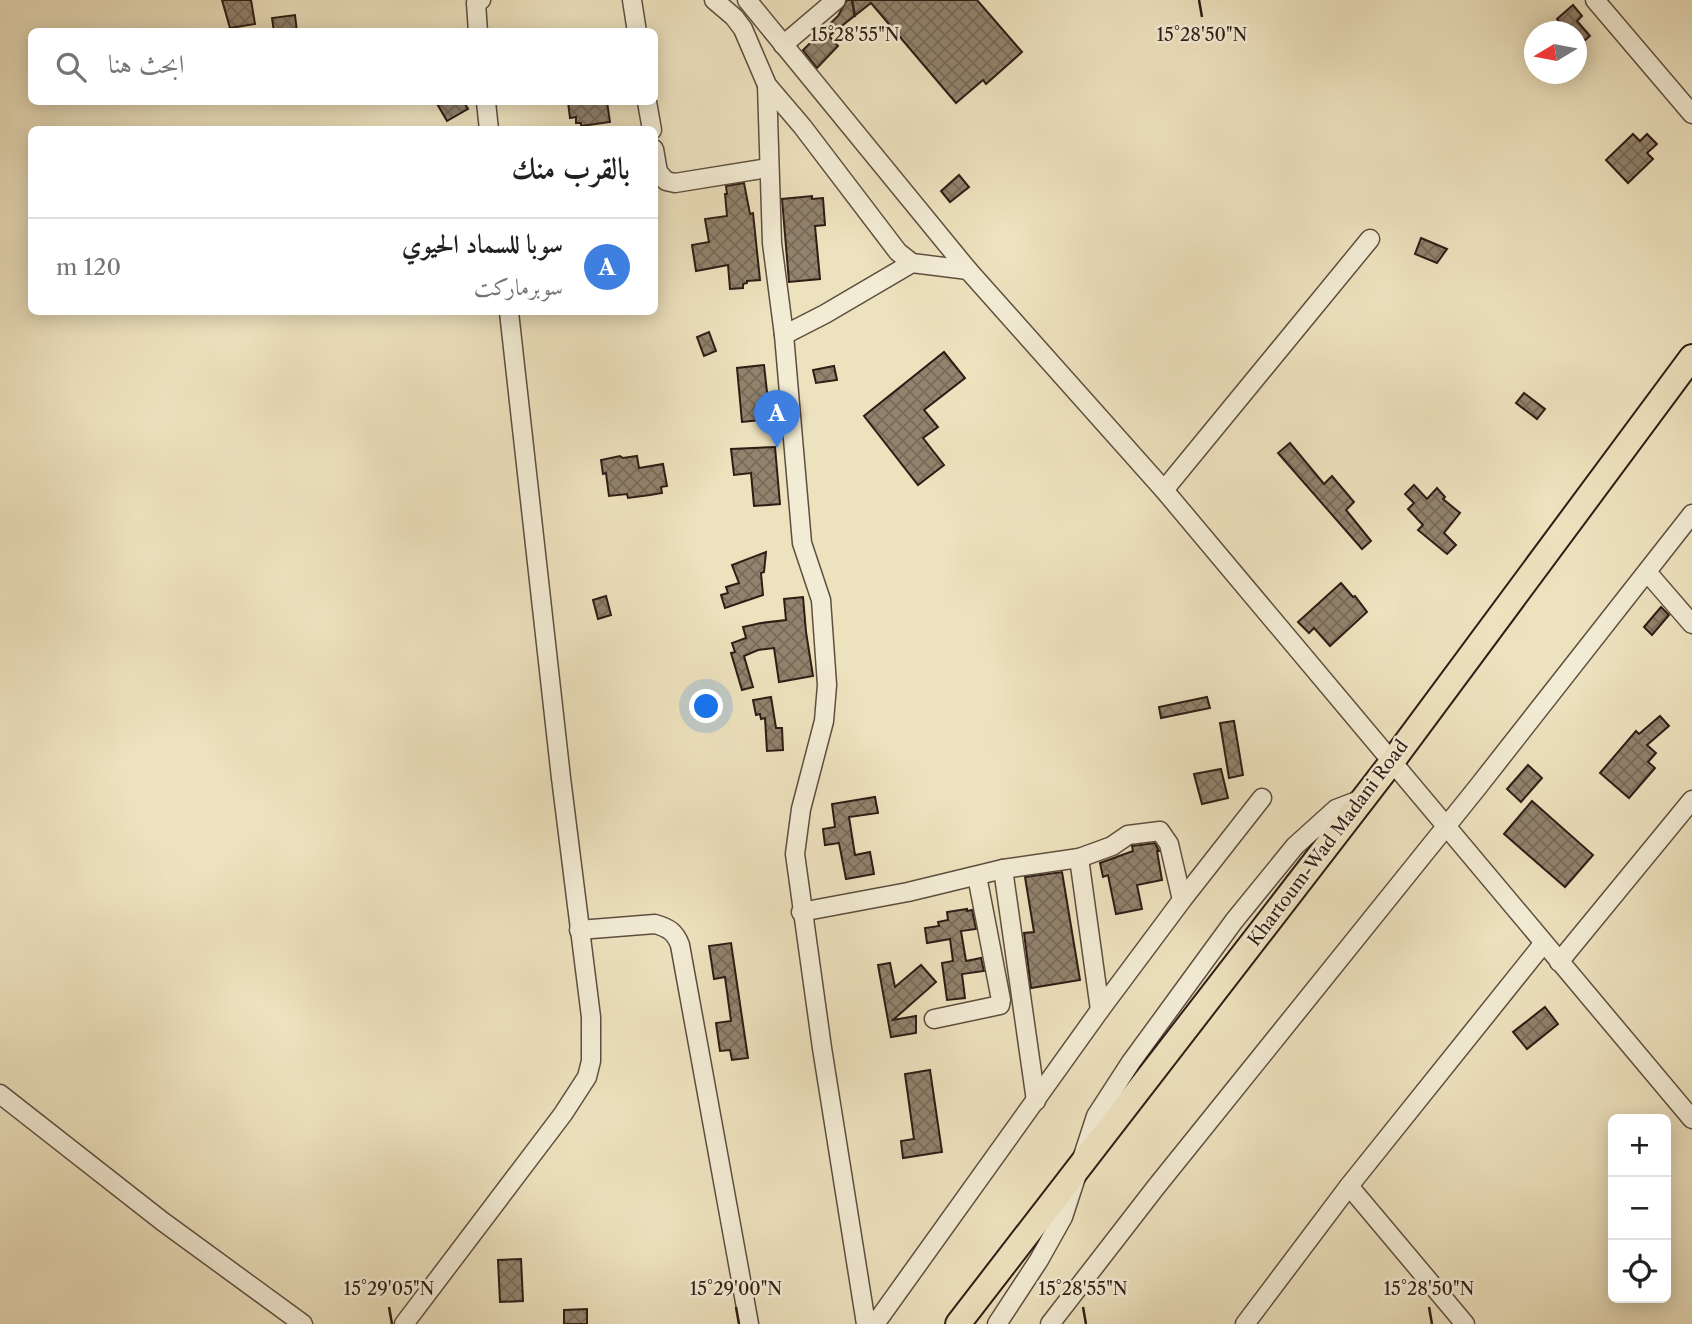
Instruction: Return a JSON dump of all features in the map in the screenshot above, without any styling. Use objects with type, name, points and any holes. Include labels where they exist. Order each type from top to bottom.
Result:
[{"type":"highway","name":"Khartoum-Wad Madani Road","points":[[958,1324],[1391,763],[1692,357]]},
{"type":"street","points":[[632,0],[636,28]]},
{"type":"street","points":[[713,0],[734,17],[743,29],[767,85],[802,126],[898,252],[912,263],[968,270]]},
{"type":"street","points":[[747,0],[968,270],[1164,490],[1692,1119]]},
{"type":"street","points":[[783,45],[836,0]]},
{"type":"street","points":[[1595,0],[1692,114]]},
{"type":"street","points":[[478,1],[478,28]]},
{"type":"street","points":[[767,85],[768,168],[775,266],[784,335],[802,543],[821,600],[827,685],[822,733],[801,809],[794,854],[866,1324]]},
{"type":"street","points":[[486,105],[489,126]]},
{"type":"street","points":[[648,105],[651,126]]},
{"type":"street","points":[[658,172],[666,181],[675,183],[768,168]]},
{"type":"street","points":[[1164,490],[1370,239]]},
{"type":"street","points":[[784,335],[912,263]]},
{"type":"street","points":[[404,1324],[563,1114],[587,1077],[591,1061],[592,1031],[509,315]]},
{"type":"street","points":[[1050,1324],[1692,514]]},
{"type":"street","points":[[1647,572],[1692,624]]},
{"type":"street","points":[[876,1324],[1100,1010],[1262,799]]},
{"type":"street","points":[[1559,962],[1692,800]]},
{"type":"street","points":[[802,912],[1003,869],[1079,858],[1112,846],[1128,835],[1160,831],[1170,848],[1182,900]]},
{"type":"street","points":[[1079,858],[1100,1010]]},
{"type":"street","points":[[1003,869],[1036,1101]]},
{"type":"street","points":[[934,1018],[1000,1005],[977,876]]},
{"type":"street","points":[[579,930],[655,924],[676,934],[749,1324]]},
{"type":"street","points":[[1245,1324],[1349,1186],[1543,944]]},
{"type":"street","points":[[0,1094],[162,1221],[303,1324]]},
{"type":"street","points":[[997,1324],[1039,1260],[1063,1217],[1082,1163]]},
{"type":"street","points":[[1349,1186],[1465,1324]]},
{"type":"building","points":[[222,0],[251,0],[255,24],[230,28]]},
{"type":"building","points":[[847,0],[977,0],[1022,52],[986,84],[983,80],[956,103],[871,3],[829,36],[838,46],[817,68],[803,50],[838,16]]},
{"type":"building","points":[[1573,5],[1582,16],[1577,21],[1557,19]]},
{"type":"building","points":[[295,15],[297,28],[273,28],[272,18]]},
{"type":"building","points":[[438,105],[466,105],[468,109],[447,121]]},
{"type":"building","points":[[568,105],[607,105],[610,122],[581,126],[581,123],[576,123],[576,117],[570,118]]},
{"type":"building","points":[[1633,134],[1640,141],[1647,134],[1657,144],[1647,153],[1653,159],[1628,183],[1606,160]]},
{"type":"building","points":[[959,175],[969,187],[950,202],[941,191]]},
{"type":"building","points":[[744,183],[750,214],[753,213],[760,280],[747,281],[743,288],[730,289],[728,265],[696,271],[692,245],[709,242],[705,219],[727,216],[726,186]]},
{"type":"building","points":[[812,196],[812,199],[823,198],[825,225],[815,226],[820,279],[789,282],[782,199]]},
{"type":"building","points":[[1421,238],[1447,249],[1437,263],[1415,254]]},
{"type":"building","points":[[709,332],[716,351],[704,356],[697,337]]},
{"type":"building","points":[[944,352],[965,378],[924,410],[938,427],[923,438],[944,465],[918,485],[864,416]]},
{"type":"building","points":[[764,365],[770,419],[742,422],[737,368]]},
{"type":"building","points":[[834,366],[837,380],[816,383],[813,370]]},
{"type":"building","points":[[1524,393],[1545,409],[1537,419],[1516,403]]},
{"type":"building","points":[[1290,443],[1324,484],[1332,476],[1354,502],[1346,510],[1371,541],[1362,549],[1278,453]]},
{"type":"building","points":[[775,447],[780,504],[754,506],[751,473],[734,475],[731,449]]},
{"type":"building","points":[[637,456],[639,468],[663,464],[667,486],[661,487],[662,493],[628,498],[627,494],[609,496],[601,460]]},
{"type":"building","points":[[1414,485],[1427,499],[1437,488],[1445,497],[1443,499],[1460,513],[1444,533],[1456,545],[1447,554],[1418,530],[1423,525],[1408,509],[1414,503],[1405,494]]},
{"type":"building","points":[[766,552],[764,572],[761,573],[763,595],[725,608],[721,595],[728,593],[726,587],[739,583],[732,565]]},
{"type":"building","points":[[1341,583],[1367,612],[1330,646],[1314,628],[1309,633],[1298,622]]},
{"type":"building","points":[[606,596],[611,615],[598,619],[593,600]]},
{"type":"building","points":[[803,597],[813,676],[779,682],[774,648],[758,650],[744,656],[753,687],[742,690],[731,653],[735,652],[732,643],[746,638],[743,627],[786,620],[784,599]]},
{"type":"building","points":[[1661,607],[1669,615],[1652,635],[1644,627]]},
{"type":"building","points":[[771,697],[776,728],[782,728],[783,750],[767,751],[765,718],[761,719],[760,714],[756,715],[753,700]]},
{"type":"building","points":[[1207,697],[1210,708],[1161,718],[1159,707]]},
{"type":"building","points":[[1660,716],[1669,726],[1647,745],[1656,753],[1648,762],[1655,768],[1629,798],[1600,773],[1636,731],[1639,734]]},
{"type":"building","points":[[1234,721],[1243,775],[1229,778],[1220,723]]},
{"type":"building","points":[[1528,765],[1542,778],[1521,802],[1507,789]]},
{"type":"building","points":[[1221,769],[1228,798],[1202,804],[1194,774]]},
{"type":"building","points":[[875,797],[878,813],[849,817],[855,855],[870,852],[874,874],[846,879],[839,843],[825,845],[823,829],[835,827],[832,804]]},
{"type":"building","points":[[1532,801],[1593,855],[1565,887],[1504,834]]},
{"type":"building","points":[[1155,843],[1159,851],[1162,880],[1137,885],[1142,909],[1116,914],[1108,875],[1103,877],[1100,863],[1133,851],[1132,846]]},
{"type":"building","points":[[1062,872],[1080,980],[1031,988],[1024,933],[1034,932],[1025,877]]},
{"type":"building","points":[[972,910],[976,929],[961,931],[966,961],[981,958],[984,971],[962,974],[965,998],[947,1000],[942,963],[953,961],[950,939],[927,943],[925,928],[939,926],[938,922],[948,920],[947,912]]},
{"type":"building","points":[[731,943],[748,1058],[732,1060],[730,1050],[720,1051],[716,1023],[731,1021],[725,977],[714,979],[709,946]]},
{"type":"building","points":[[890,963],[895,987],[921,965],[936,982],[893,1020],[916,1016],[916,1033],[891,1037],[878,965]]},
{"type":"building","points":[[1545,1007],[1558,1024],[1527,1049],[1513,1032]]},
{"type":"building","points":[[930,1070],[942,1152],[903,1158],[901,1141],[914,1139],[905,1074]]},
{"type":"building","points":[[521,1259],[523,1301],[500,1302],[498,1260]]},
{"type":"building","points":[[587,1309],[587,1324],[564,1324],[564,1310]]},
{"type":"place","name":"سوبا للسماد الحيوي","points":[[777,448]]}]
